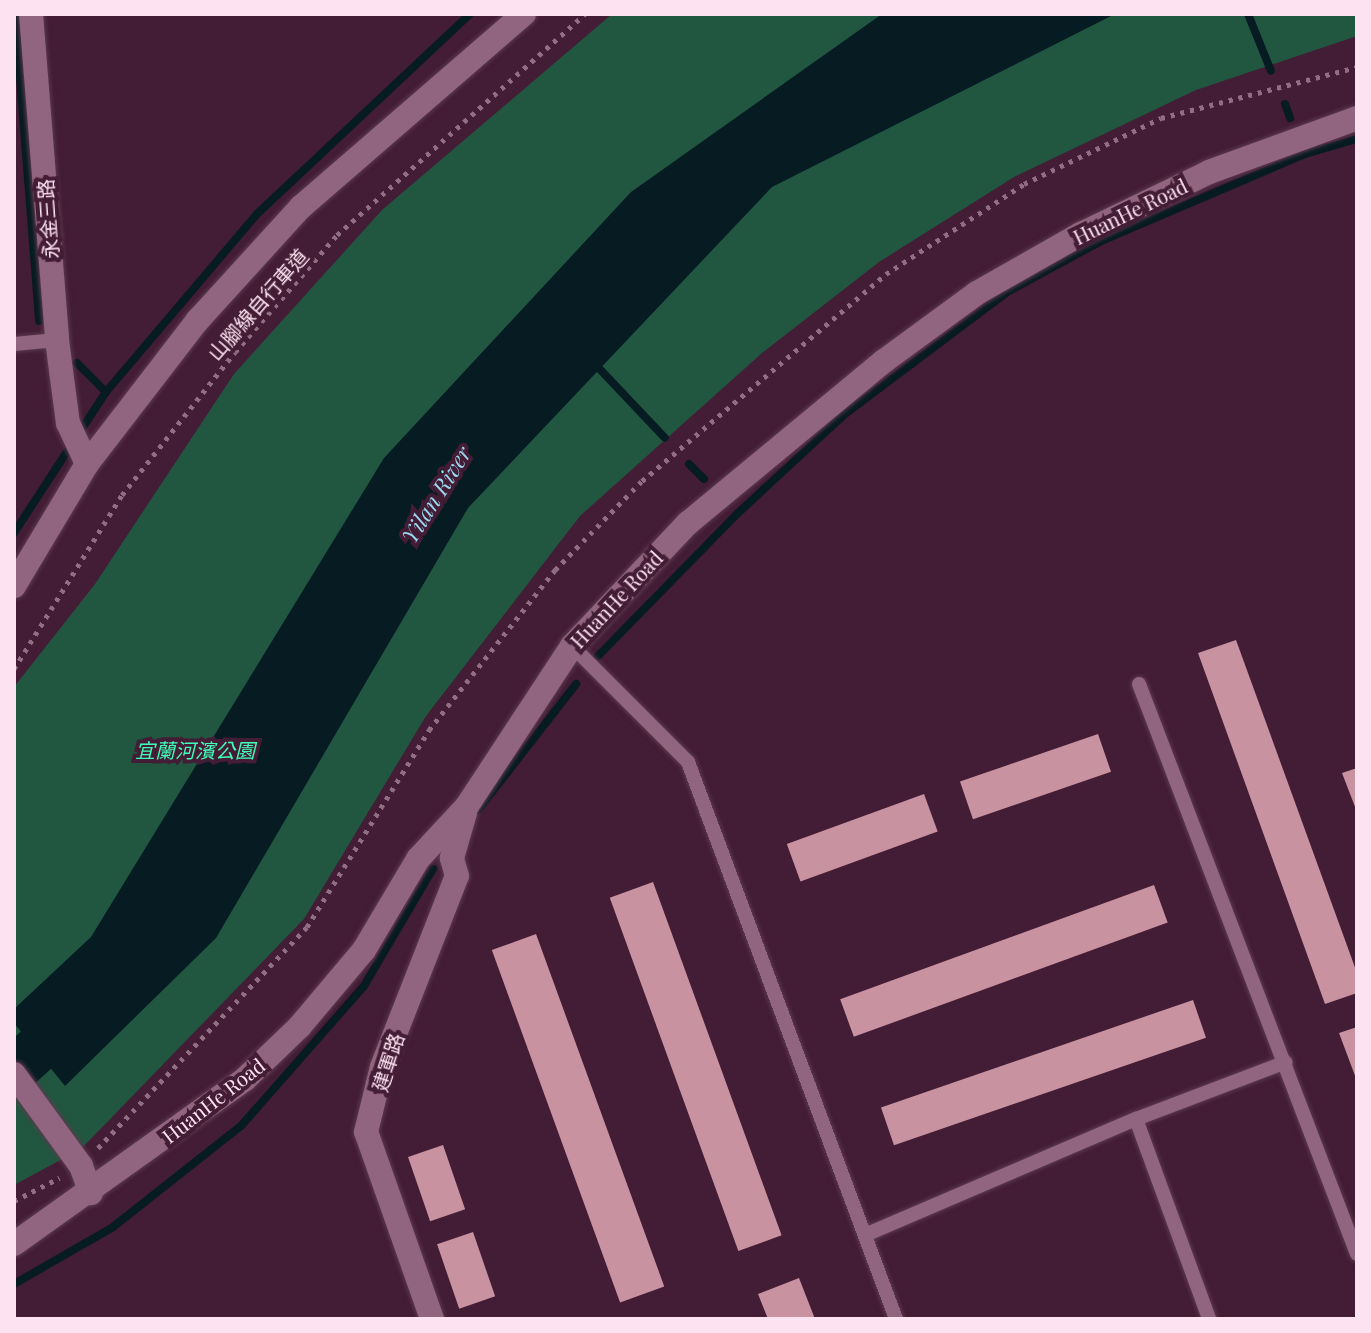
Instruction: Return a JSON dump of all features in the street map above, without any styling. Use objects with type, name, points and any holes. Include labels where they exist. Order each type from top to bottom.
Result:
[{"type":"street","name":"永金三路","points":[[31,14],[57,340],[68,423],[87,464]]},
{"type":"street","points":[[14,586],[87,464],[198,320],[301,207],[524,14]]},
{"type":"street","name":"HuanHe Road","points":[[14,1244],[91,1193],[245,1079],[300,1026],[364,950],[418,859],[467,806],[572,646],[688,523],[884,361],[977,293],[1081,234],[1209,172],[1357,118]]},
{"type":"street","name":"建軍路","points":[[432,1319],[366,1132],[382,1067],[457,876],[452,858],[467,806]]},
{"type":"street","points":[[14,1074],[81,1166],[91,1193]]},
{"type":"lane","points":[[14,344],[57,340]]},
{"type":"lane","points":[[572,646],[688,762],[896,1319]]},
{"type":"lane","points":[[1139,684],[1357,1254]]},
{"type":"lane","points":[[865,1235],[1136,1119],[1286,1062]]},
{"type":"lane","points":[[1136,1119],[1209,1319]]},
{"type":"path","name":"山腳線自行車道","points":[[14,669],[122,495],[235,352],[337,235],[585,14]]},
{"type":"green space","name":"宜蘭河濱公園","points":[[612,14],[1357,14],[1357,36],[1196,90],[1014,177],[879,262],[762,353],[580,516],[426,716],[304,919],[81,1149],[14,1185],[14,687],[95,584],[234,374],[382,210]]},
{"type":"water","points":[[882,14],[1115,14],[772,187],[468,508],[216,938],[65,1086],[14,1023],[14,1009],[91,937],[384,458],[631,192]]},
{"type":"building","points":[[1236,640],[1357,973],[1357,993],[1325,1004],[1198,653]]},
{"type":"building","points":[[1098,734],[1111,772],[973,819],[960,782]]},
{"type":"building","points":[[1357,768],[1357,812],[1342,773]]},
{"type":"building","points":[[924,794],[938,832],[800,882],[787,844]]},
{"type":"building","points":[[653,882],[782,1235],[738,1251],[610,898]]},
{"type":"building","points":[[1154,885],[1168,923],[854,1037],[840,999]]},
{"type":"building","points":[[536,934],[664,1286],[620,1302],[492,950]]},
{"type":"building","points":[[1193,1000],[1206,1038],[894,1145],[881,1107]]},
{"type":"building","points":[[1357,1027],[1357,1081],[1339,1033]]},
{"type":"building","points":[[443,1145],[465,1209],[430,1221],[408,1157]]},
{"type":"building","points":[[473,1232],[495,1296],[459,1309],[437,1244]]},
{"type":"building","points":[[799,1278],[815,1319],[768,1319],[758,1294]]},
{"type":"waterway","points":[[15,14],[39,321]]},
{"type":"waterway","points":[[14,533],[106,392],[257,214],[470,14]]},
{"type":"waterway","points":[[1248,14],[1271,71]]},
{"type":"waterway","points":[[1285,104],[1290,118]]},
{"type":"waterway","points":[[598,656],[737,514],[845,414],[1009,291],[1101,241],[1305,154],[1357,139]]},
{"type":"waterway","points":[[77,363],[106,392]]},
{"type":"waterway","points":[[594,363],[665,438]]},
{"type":"waterway","points":[[689,464],[704,479]]},
{"type":"waterway","points":[[478,810],[576,684]]},
{"type":"waterway","points":[[14,1284],[113,1227],[241,1126],[364,986],[433,869]]},
{"type":"waterway","name":"Yilan River","points":[[14,1070],[85,1006]]}]
